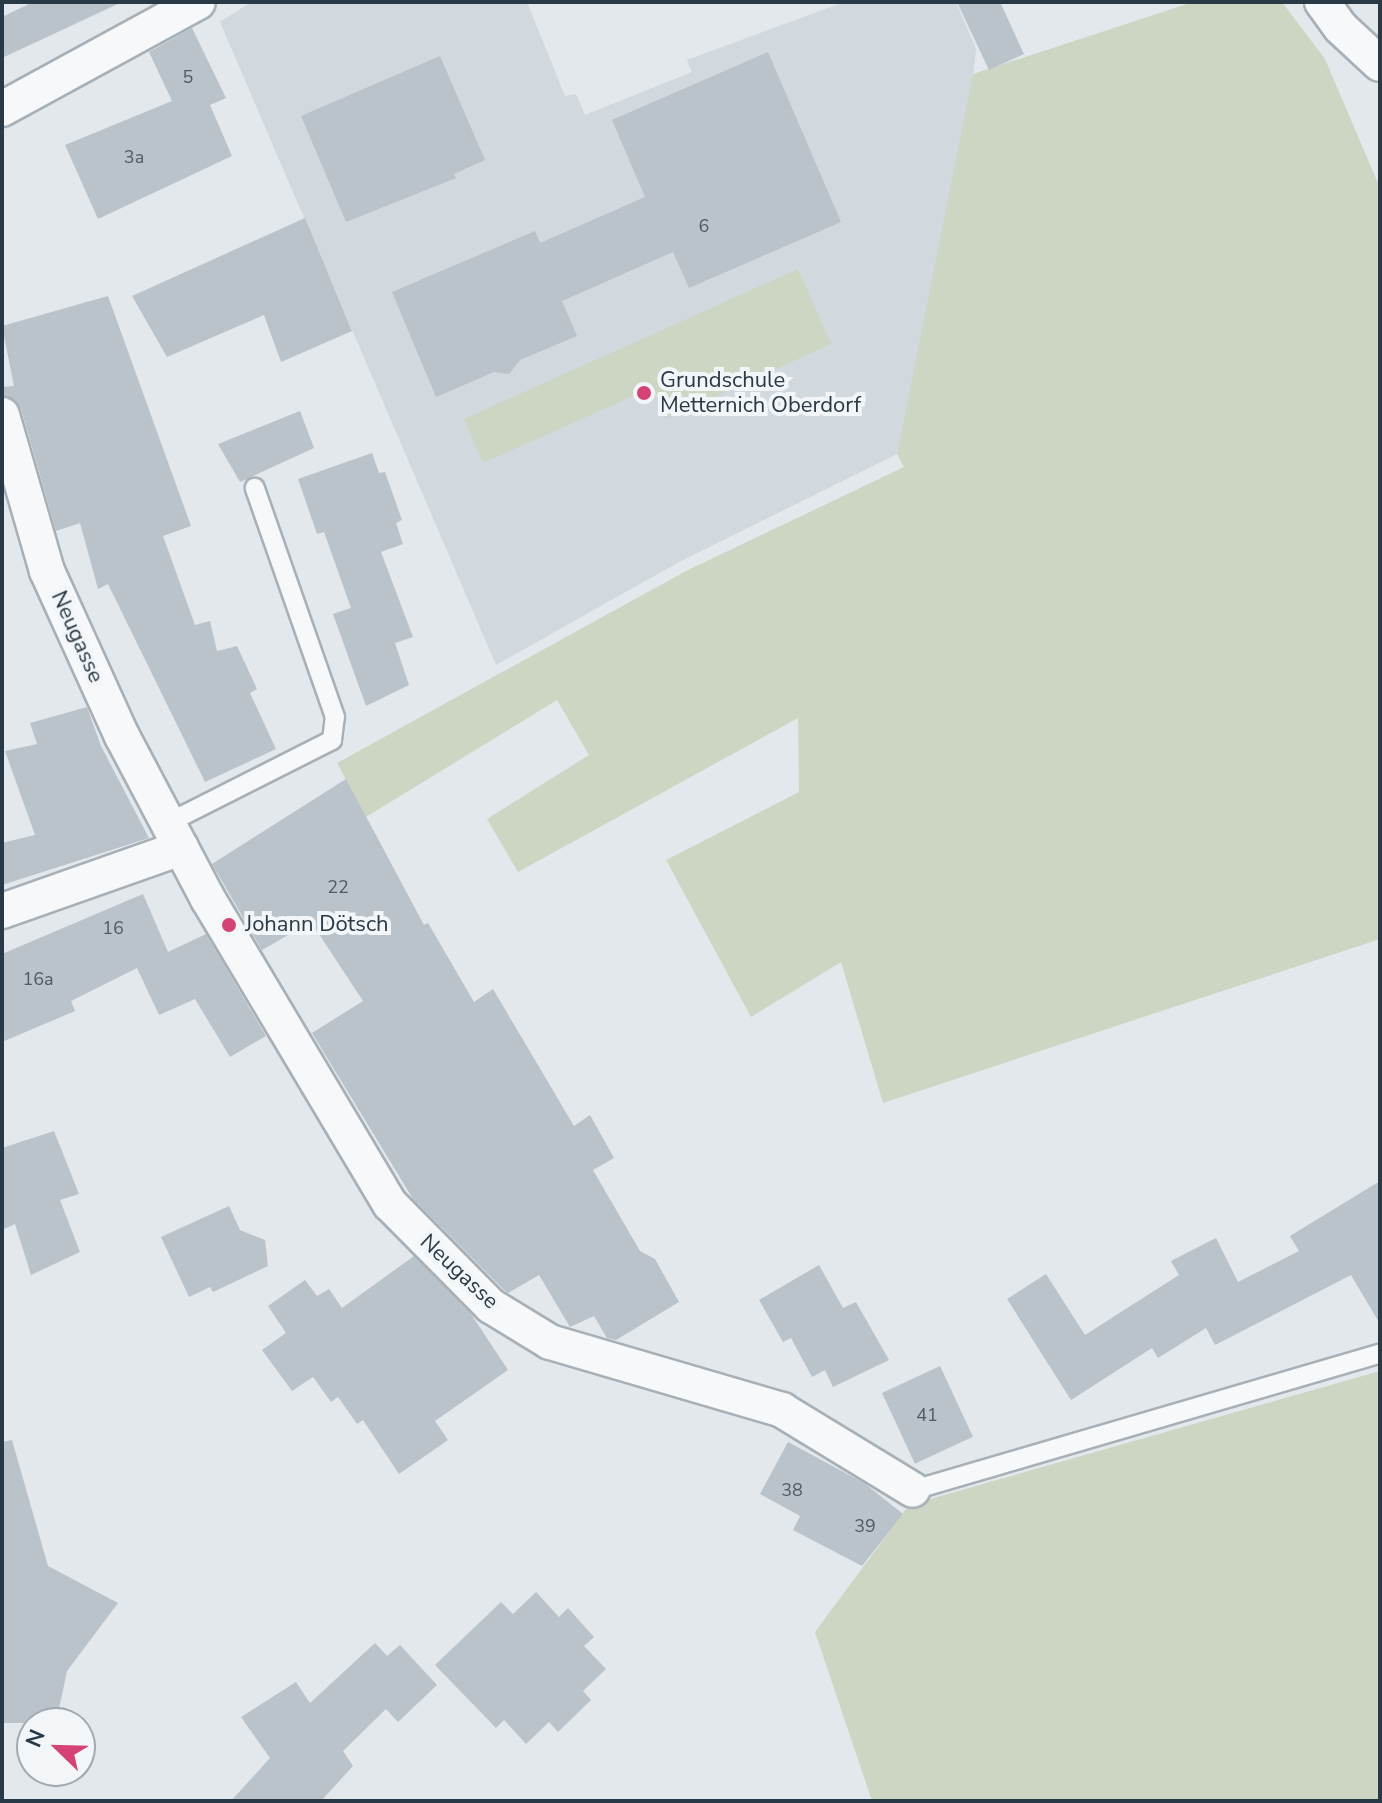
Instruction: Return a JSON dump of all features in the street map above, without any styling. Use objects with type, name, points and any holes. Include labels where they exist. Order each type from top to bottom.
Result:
[{"type":"street","points":[[2,109],[198,2]]},
{"type":"street","points":[[1322,2],[1380,64]]},
{"type":"street","name":"Neugasse","points":[[2,415],[47,571],[174,836],[390,1204],[491,1306],[550,1342],[782,1410],[913,1490]]},
{"type":"street","points":[[2,911],[174,836]]},
{"type":"lane","points":[[174,836],[332,740],[335,717],[255,488]]},
{"type":"lane","points":[[913,1490],[1380,1353]]},
{"type":"shaded area","name":"Grundschule Metternich Oberdorf","points":[[251,2],[527,2],[565,96],[576,94],[585,115],[692,72],[687,60],[844,2],[956,2],[976,49],[970,106],[897,454],[679,562],[496,665],[220,22]]},
{"type":"green space","points":[[1193,2],[1282,2],[1325,59],[1380,188],[1380,939],[883,1103],[841,962],[751,1017],[666,860],[799,792],[798,718],[518,872],[487,819],[589,755],[557,700],[366,817],[337,763],[686,571],[904,467],[897,454],[973,74]]},
{"type":"green space","points":[[798,269],[831,344],[668,418],[653,387],[483,463],[464,419]]},
{"type":"green space","points":[[1380,1371],[1380,1801],[872,1801],[815,1632],[909,1505]]},
{"type":"building","points":[[33,2],[122,2],[2,58],[2,17]]},
{"type":"building","points":[[957,2],[1000,2],[1024,54],[989,70]]},
{"type":"building","points":[[192,28],[226,98],[210,105],[232,156],[98,219],[65,145],[172,101],[149,52]]},
{"type":"building","points":[[768,52],[841,222],[689,288],[673,252],[562,301],[577,336],[520,360],[509,374],[494,372],[436,397],[392,292],[535,231],[540,243],[645,197],[612,120]]},
{"type":"building","points":[[440,56],[485,160],[454,174],[456,178],[346,222],[301,116]]},
{"type":"building","points":[[305,218],[352,331],[281,362],[264,315],[167,357],[132,296]]},
{"type":"building","points":[[108,296],[191,526],[163,536],[195,625],[210,621],[217,651],[237,646],[257,689],[250,693],[276,749],[205,782],[108,584],[98,589],[80,523],[56,531],[21,409],[15,400],[2,396],[2,387],[14,386],[2,326]]},
{"type":"building","points":[[300,411],[314,448],[240,482],[218,444]]},
{"type":"building","points":[[372,453],[379,473],[385,472],[402,520],[396,523],[403,544],[381,552],[413,637],[395,643],[409,685],[366,706],[333,614],[351,608],[324,532],[317,534],[298,479]]},
{"type":"building","points":[[87,707],[101,746],[149,838],[2,885],[2,843],[35,835],[5,751],[37,744],[30,723]]},
{"type":"building","points":[[346,779],[424,925],[428,923],[474,1002],[493,989],[574,1126],[590,1115],[614,1158],[593,1170],[640,1251],[655,1259],[679,1302],[616,1340],[607,1338],[594,1316],[570,1327],[539,1275],[508,1293],[413,1199],[312,1033],[363,1001],[311,922],[262,950],[212,864]]},
{"type":"building","points":[[143,894],[168,952],[206,934],[266,1036],[230,1057],[195,999],[159,1015],[137,968],[71,1001],[75,1011],[2,1042],[2,954]]},
{"type":"building","points":[[54,1131],[79,1194],[60,1200],[80,1252],[31,1275],[15,1224],[2,1230],[2,1148]]},
{"type":"building","points":[[1380,1181],[1380,1324],[1351,1275],[1215,1345],[1206,1328],[1158,1358],[1152,1348],[1071,1400],[1007,1299],[1046,1274],[1085,1335],[1179,1275],[1171,1261],[1216,1238],[1238,1282],[1299,1251],[1290,1236]]},
{"type":"building","points":[[229,1206],[240,1230],[265,1240],[268,1266],[213,1292],[210,1287],[189,1297],[161,1237]]},
{"type":"building","points":[[414,1256],[471,1314],[508,1370],[435,1421],[448,1440],[399,1474],[363,1420],[357,1424],[338,1397],[331,1402],[313,1377],[292,1391],[262,1350],[286,1333],[268,1306],[305,1280],[317,1296],[329,1289],[342,1308]]},
{"type":"building","points":[[819,1265],[843,1308],[856,1302],[889,1360],[833,1387],[825,1370],[812,1377],[791,1338],[783,1342],[759,1300]]},
{"type":"building","points":[[940,1366],[973,1437],[915,1464],[882,1393]]},
{"type":"building","points":[[12,1440],[48,1566],[118,1603],[67,1671],[59,1707],[16,1707],[16,1723],[2,1723],[2,1442]]},
{"type":"building","points":[[788,1442],[864,1483],[903,1514],[862,1566],[793,1530],[800,1516],[760,1494]]},
{"type":"building","points":[[536,1592],[559,1617],[568,1608],[594,1637],[584,1646],[606,1669],[583,1691],[591,1700],[558,1732],[549,1722],[526,1744],[504,1720],[496,1728],[435,1665],[501,1602],[513,1614]]},
{"type":"building","points":[[375,1643],[387,1656],[400,1645],[437,1685],[398,1722],[386,1709],[343,1751],[353,1766],[321,1801],[231,1801],[270,1758],[241,1717],[296,1682],[310,1703]]},
{"type":"place","name":"Grundschule Metternich Oberdorf","points":[[644,393]]},
{"type":"place","name":"Johann Dötsch","points":[[229,925]]}]
